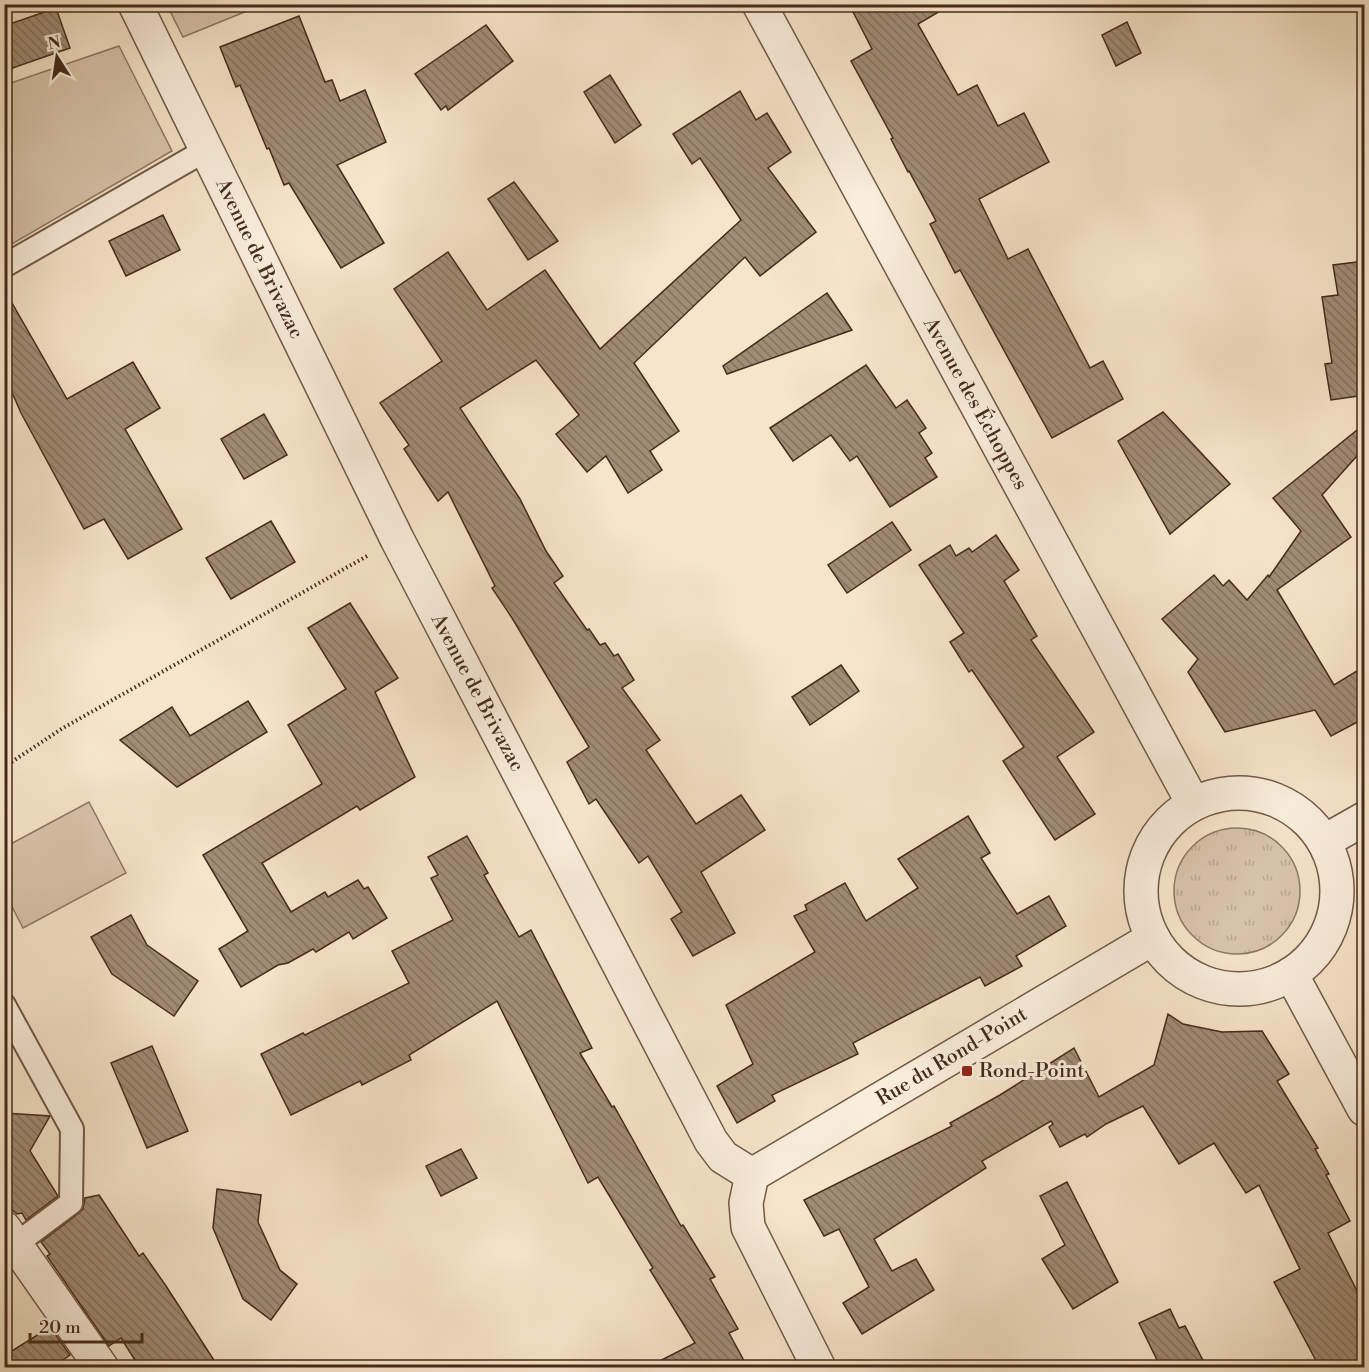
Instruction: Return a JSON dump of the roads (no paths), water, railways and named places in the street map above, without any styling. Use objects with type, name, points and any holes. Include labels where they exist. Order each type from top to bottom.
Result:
[{"type":"street","name":"Avenue de Brivazac","points":[[135,4],[397,539],[711,1141],[723,1157],[752,1175]]},
{"type":"street","name":"Avenue des Échoppes","points":[[759,4],[1193,803]]},
{"type":"street","points":[[1252,793],[1281,801],[1306,818],[1325,841],[1336,870],[1338,900],[1333,920],[1314,955],[1291,974],[1262,986],[1230,989],[1199,981],[1173,963],[1153,938],[1142,909],[1142,878],[1147,858],[1150,848],[1168,823],[1193,803],[1221,794],[1252,793]]},
{"type":"street","points":[[1325,841],[1365,819]]},
{"type":"street","name":"Rue du Rond-Point","points":[[752,1175],[1153,938]]},
{"type":"street","points":[[1291,974],[1365,1108]]},
{"type":"street","points":[[752,1175],[746,1203],[748,1227],[819,1368]]},
{"type":"street","points":[[8,1241],[102,1368]]},
{"type":"lane","points":[[4,266],[206,150]]},
{"type":"lane","points":[[4,1005],[11,1030],[72,1129],[71,1203],[8,1241]]},
{"type":"place","name":"Rond-Point","points":[[967,1071]]}]
